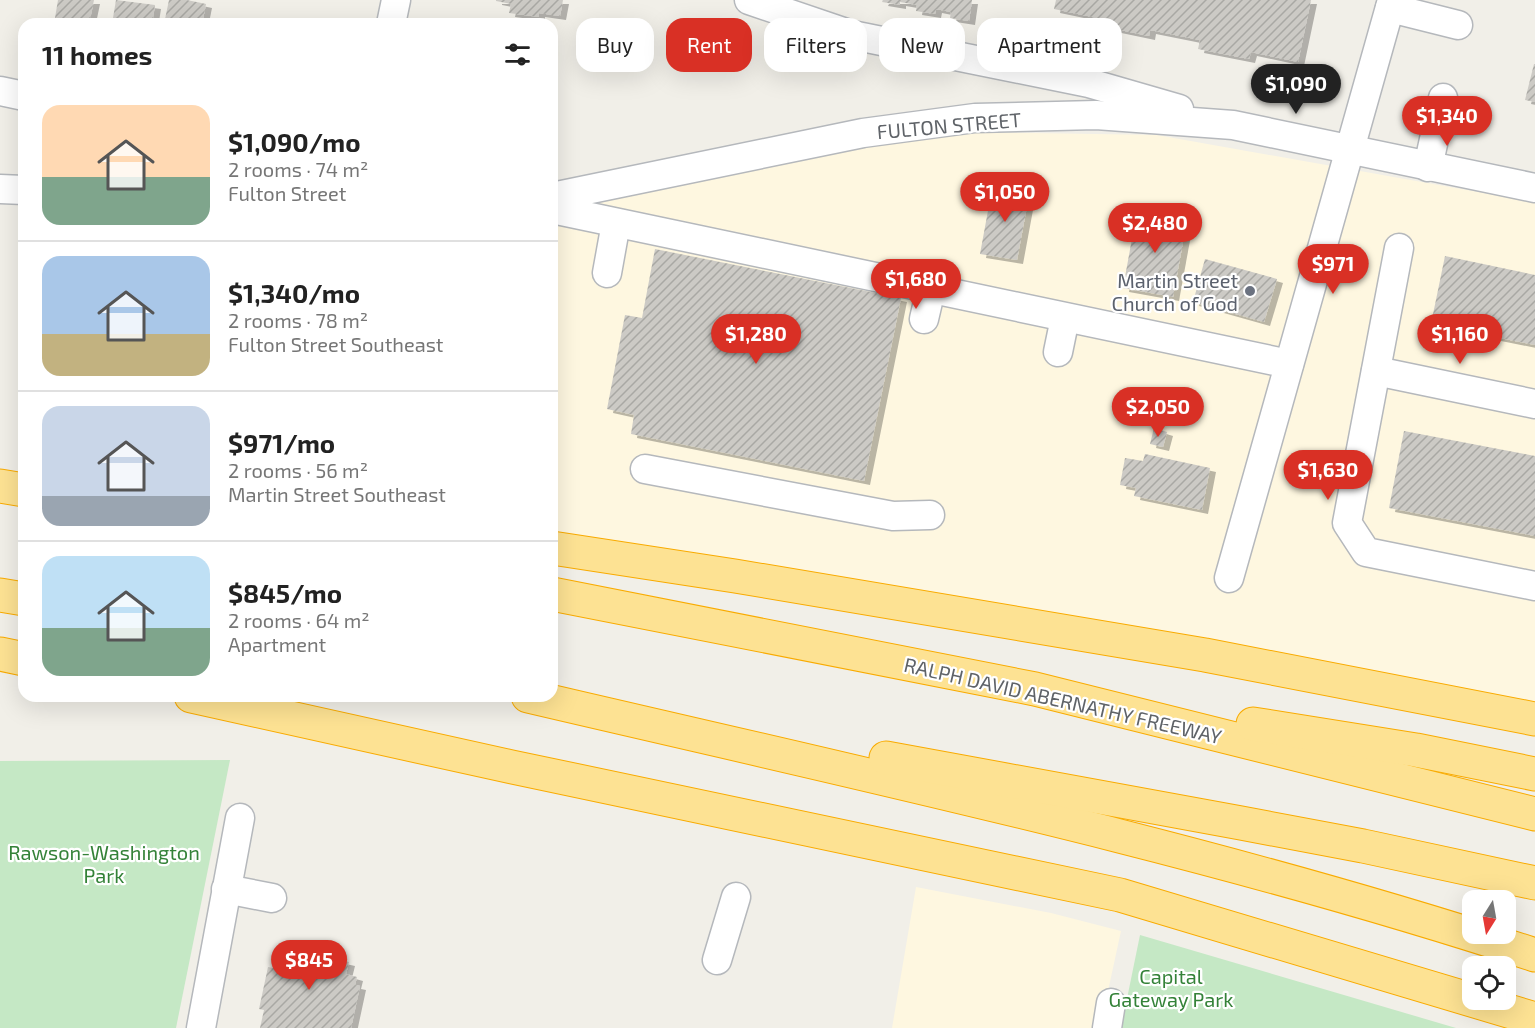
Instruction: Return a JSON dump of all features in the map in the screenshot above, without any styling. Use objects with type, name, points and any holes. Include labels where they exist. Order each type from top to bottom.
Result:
[{"type":"highway","points":[[0,484],[18,485]]},
{"type":"highway","points":[[0,484],[18,488]]},
{"type":"highway","points":[[558,549],[735,576],[1193,653],[1535,719]]},
{"type":"highway","points":[[0,595],[18,598]]},
{"type":"highway","name":"RALPH DAVID ABERNATHY FREEWAY","points":[[558,595],[1035,689],[1535,814]]},
{"type":"highway","points":[[0,654],[18,658]]},
{"type":"highway","points":[[1035,689],[1416,750],[1535,774]]},
{"type":"highway","points":[[558,698],[1252,825],[1535,883]]},
{"type":"highway","points":[[218,702],[512,767],[1120,895],[1535,1019]]},
{"type":"highway","points":[[554,702],[984,802],[1174,849],[1367,902],[1535,954]]},
{"type":"street","points":[[392,18],[396,0]]},
{"type":"street","points":[[749,0],[852,35],[1089,83],[1233,125]]},
{"type":"street","points":[[1229,578],[1391,4],[1458,25]]},
{"type":"street","points":[[0,92],[18,95]]},
{"type":"street","points":[[1428,166],[1443,98]]},
{"type":"street","name":"FULTON STREET","points":[[558,196],[863,133],[975,118],[1096,115],[1233,125],[1535,188]]},
{"type":"street","points":[[0,189],[18,190]]},
{"type":"street","points":[[558,210],[1289,364]]},
{"type":"street","points":[[607,273],[616,223]]},
{"type":"street","points":[[1399,248],[1347,523],[1366,552],[1535,586]]},
{"type":"street","points":[[924,319],[931,289]]},
{"type":"street","points":[[1058,352],[1065,318]]},
{"type":"street","points":[[1376,371],[1535,404]]},
{"type":"street","points":[[645,469],[893,516],[930,515]]},
{"type":"street","points":[[201,1028],[240,818]]},
{"type":"street","points":[[226,890],[272,898]]},
{"type":"street","points":[[717,960],[736,897]]},
{"type":"shaded area","points":[[910,131],[1157,135],[1535,202],[1535,707],[558,532],[558,183]]},
{"type":"shaded area","points":[[916,887],[1051,913],[1121,931],[1100,1028],[892,1028]]},
{"type":"green space","name":"Rawson-Washington Park","points":[[230,760],[176,1028],[0,1028],[0,761]]},
{"type":"green space","name":"Capital Gateway Park","points":[[1140,935],[1456,1028],[1121,1028]]},
{"type":"building","points":[[58,0],[94,0],[90,18],[55,18]]},
{"type":"building","points":[[116,0],[155,5],[153,18],[113,18]]},
{"type":"building","points":[[169,0],[187,0],[206,4],[203,18],[165,18]]},
{"type":"building","points":[[496,0],[563,0],[560,16],[539,13],[539,17],[509,13],[511,4]]},
{"type":"building","points":[[883,0],[972,0],[969,21],[965,20],[965,18],[950,18],[951,12],[936,9],[935,14],[916,11],[917,5],[882,2]]},
{"type":"building","points":[[1056,0],[1311,0],[1298,62],[1251,52],[1249,59],[1198,49],[1200,40],[1150,30],[1149,36],[1122,30],[1122,18],[1097,18],[1054,9]]},
{"type":"building","points":[[1535,64],[1535,102],[1525,100]]},
{"type":"building","points":[[1014,187],[1030,190],[1017,260],[980,254],[992,189],[1012,193]]},
{"type":"building","points":[[1137,211],[1187,220],[1173,297],[1123,288]]},
{"type":"building","points":[[655,249],[901,298],[864,481],[631,434],[634,415],[607,409],[625,315],[642,318]]},
{"type":"building","points":[[1445,256],[1535,275],[1535,345],[1431,324]]},
{"type":"building","points":[[1205,259],[1277,279],[1264,322],[1193,302]]},
{"type":"building","points":[[1154,428],[1167,432],[1163,447],[1150,444]]},
{"type":"building","points":[[1404,431],[1535,456],[1535,536],[1389,508]]},
{"type":"building","points":[[1145,454],[1210,468],[1202,510],[1134,496],[1136,488],[1120,485],[1125,458],[1143,461]]},
{"type":"building","points":[[290,942],[333,948],[331,958],[349,962],[346,974],[357,977],[355,985],[360,986],[351,1028],[260,1028],[264,1010],[259,1009],[268,967],[273,968],[274,959],[286,961]]},
{"type":"place","name":"Martin Street Church of God","points":[[1250,291]]}]
